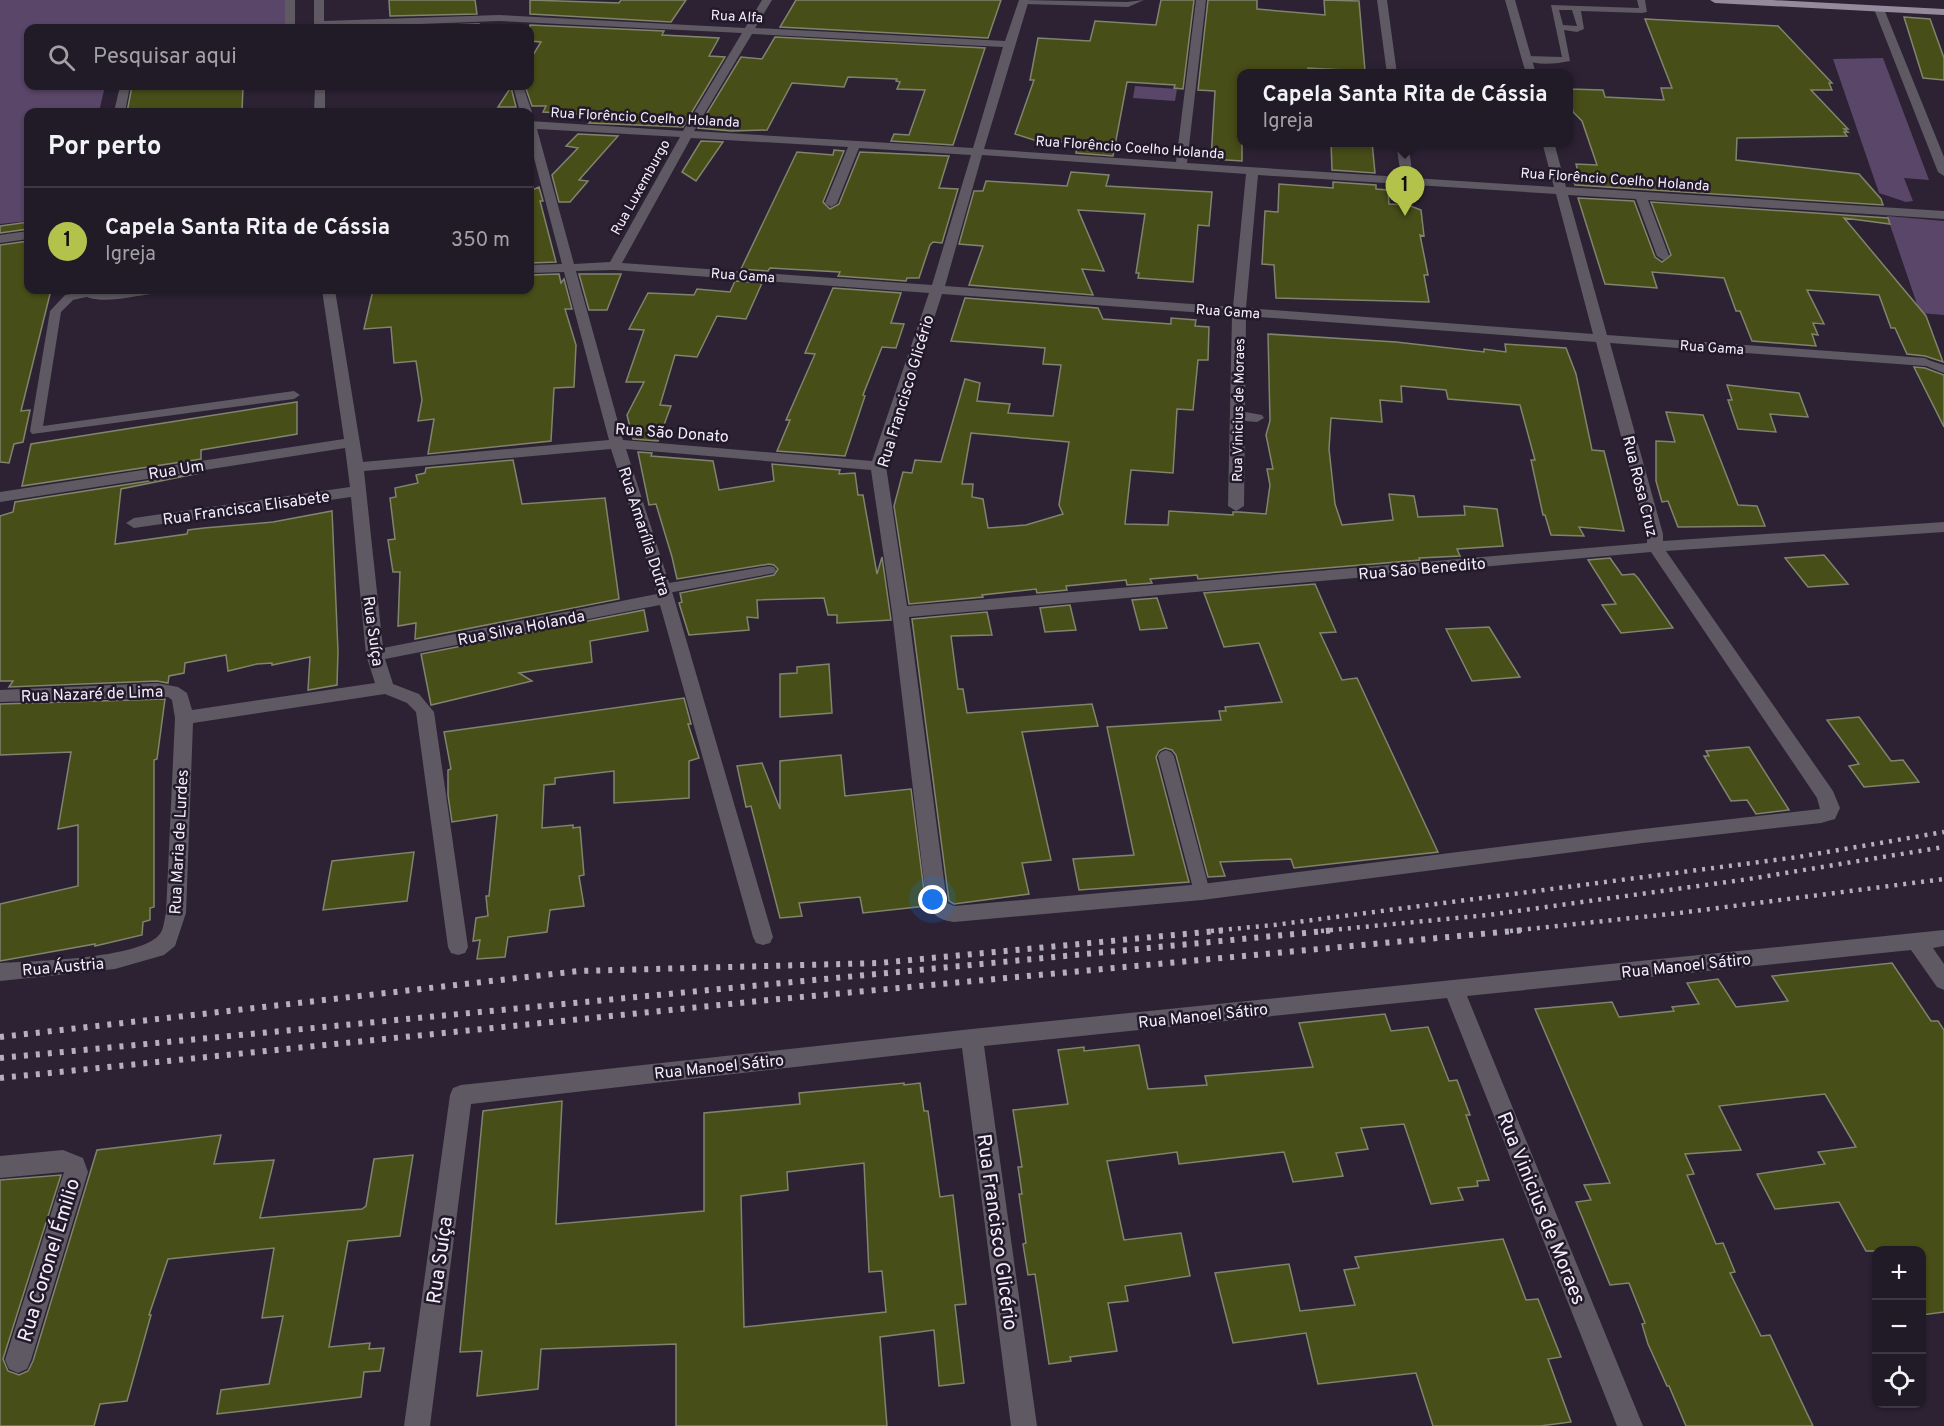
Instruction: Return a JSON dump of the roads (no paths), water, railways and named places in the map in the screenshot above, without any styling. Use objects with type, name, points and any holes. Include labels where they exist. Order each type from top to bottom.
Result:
[{"type":"main road","points":[[1715,0],[1942,13]]},
{"type":"street","points":[[290,0],[290,24]]},
{"type":"street","points":[[319,0],[319,24]]},
{"type":"street","name":"Rua Luxemburgo","points":[[614,266],[687,134],[767,0]]},
{"type":"street","points":[[1181,166],[1201,0]]},
{"type":"street","points":[[1382,0],[1391,69]]},
{"type":"street","points":[[1510,0],[1530,69]]},
{"type":"street","name":"Rua Francisco Glicério","points":[[1024,1],[1009,44],[937,290],[878,466],[900,612],[936,899],[938,908],[945,913],[954,914],[1202,892]]},
{"type":"street","points":[[1879,9],[1944,172]]},
{"type":"street","name":"Rua Alfa","points":[[440,24],[500,23],[749,30],[1009,44]]},
{"type":"street","points":[[121,108],[124,90]]},
{"type":"street","points":[[320,90],[320,108]]},
{"type":"street","points":[[519,90],[525,108]]},
{"type":"street","name":"Rua Florêncio Coelho Holanda","points":[[534,125],[1944,215]]},
{"type":"street","name":"Rua Amarília Dutra","points":[[534,140],[617,444],[665,593],[763,937]]},
{"type":"street","points":[[831,203],[855,144]]},
{"type":"street","points":[[1403,147],[1407,180]]},
{"type":"street","name":"Rua Rosa Cruz","points":[[1202,892],[1821,816],[1828,813],[1830,808],[1826,796],[1655,547],[1655,534],[1549,147]]},
{"type":"street","name":"Rua Vinicius de Moraes","points":[[1236,506],[1239,311],[1252,171]]},
{"type":"street","points":[[1641,196],[1663,256]]},
{"type":"street","points":[[0,239],[24,236]]},
{"type":"street","name":"Rua Gama","points":[[534,268],[614,266],[1925,362]]},
{"type":"street","points":[[91,294],[97,296],[115,294]]},
{"type":"street","name":"Rua Suíça","points":[[329,294],[356,467],[375,655],[385,688],[414,697],[420,702],[425,712],[458,947]]},
{"type":"street","points":[[1238,416],[1257,418]]},
{"type":"street","name":"Rua Um","points":[[0,497],[352,442]]},
{"type":"street","name":"Rua São Donato","points":[[356,467],[617,444],[878,466]]},
{"type":"street","name":"Rua Francisca Elisabete","points":[[134,523],[358,491]]},
{"type":"street","name":"Rua São Benedito","points":[[900,612],[1655,547],[1944,527]]},
{"type":"street","name":"Rua Silva Holanda","points":[[375,655],[665,593]]},
{"type":"street","points":[[184,718],[385,688]]},
{"type":"street","name":"Rua Nazaré de Lima","points":[[0,696],[157,689],[172,691],[181,697]]},
{"type":"street","name":"Rua Maria de Lurdes","points":[[126,960],[151,951],[168,940],[176,913],[184,718],[181,697]]},
{"type":"street","name":"Rua Manoel Sátiro","points":[[461,1095],[972,1038],[1944,938]]},
{"type":"street","points":[[1916,940],[1944,981]]},
{"type":"street","name":"Rua Áustria","points":[[0,972],[126,960]]},
{"type":"street","name":"Rua Vinicius de Moraes","points":[[1454,989],[1630,1426]]},
{"type":"street","name":"Rua Francisco Glicério","points":[[972,1038],[1024,1426]]},
{"type":"street","name":"Rua Suíça","points":[[417,1426],[461,1095]]},
{"type":"street","name":"Rua Coronel Émilio","points":[[0,1167],[63,1161],[75,1165],[76,1172],[18,1360]]},
{"type":"lane","points":[[1024,1],[1128,5],[1140,0]]},
{"type":"lane","points":[[1527,59],[1567,59],[1554,8],[1642,11],[1644,10],[1641,0]]},
{"type":"lane","points":[[1559,27],[1580,28],[1576,8]]},
{"type":"lane","points":[[79,294],[69,297],[56,311],[36,431],[294,395]]},
{"type":"lane","points":[[1925,362],[1944,369]]},
{"type":"lane","points":[[665,593],[770,570]]},
{"type":"lane","points":[[1166,756],[1202,892]]},
{"type":"railway","points":[[1211,931],[1274,925],[1798,857],[1944,832]]},
{"type":"railway","points":[[1321,931],[1488,915],[1749,879],[1944,847]]},
{"type":"railway","points":[[1510,931],[1679,913],[1944,879]]},
{"type":"railway","points":[[0,1037],[579,971],[879,963],[1227,930]]},
{"type":"railway","points":[[0,1058],[1336,930]]},
{"type":"railway","points":[[0,1078],[769,1000],[1524,930]]},
{"type":"place","name":"Capela Santa Rita de Cássia","points":[[1405,216]]}]
